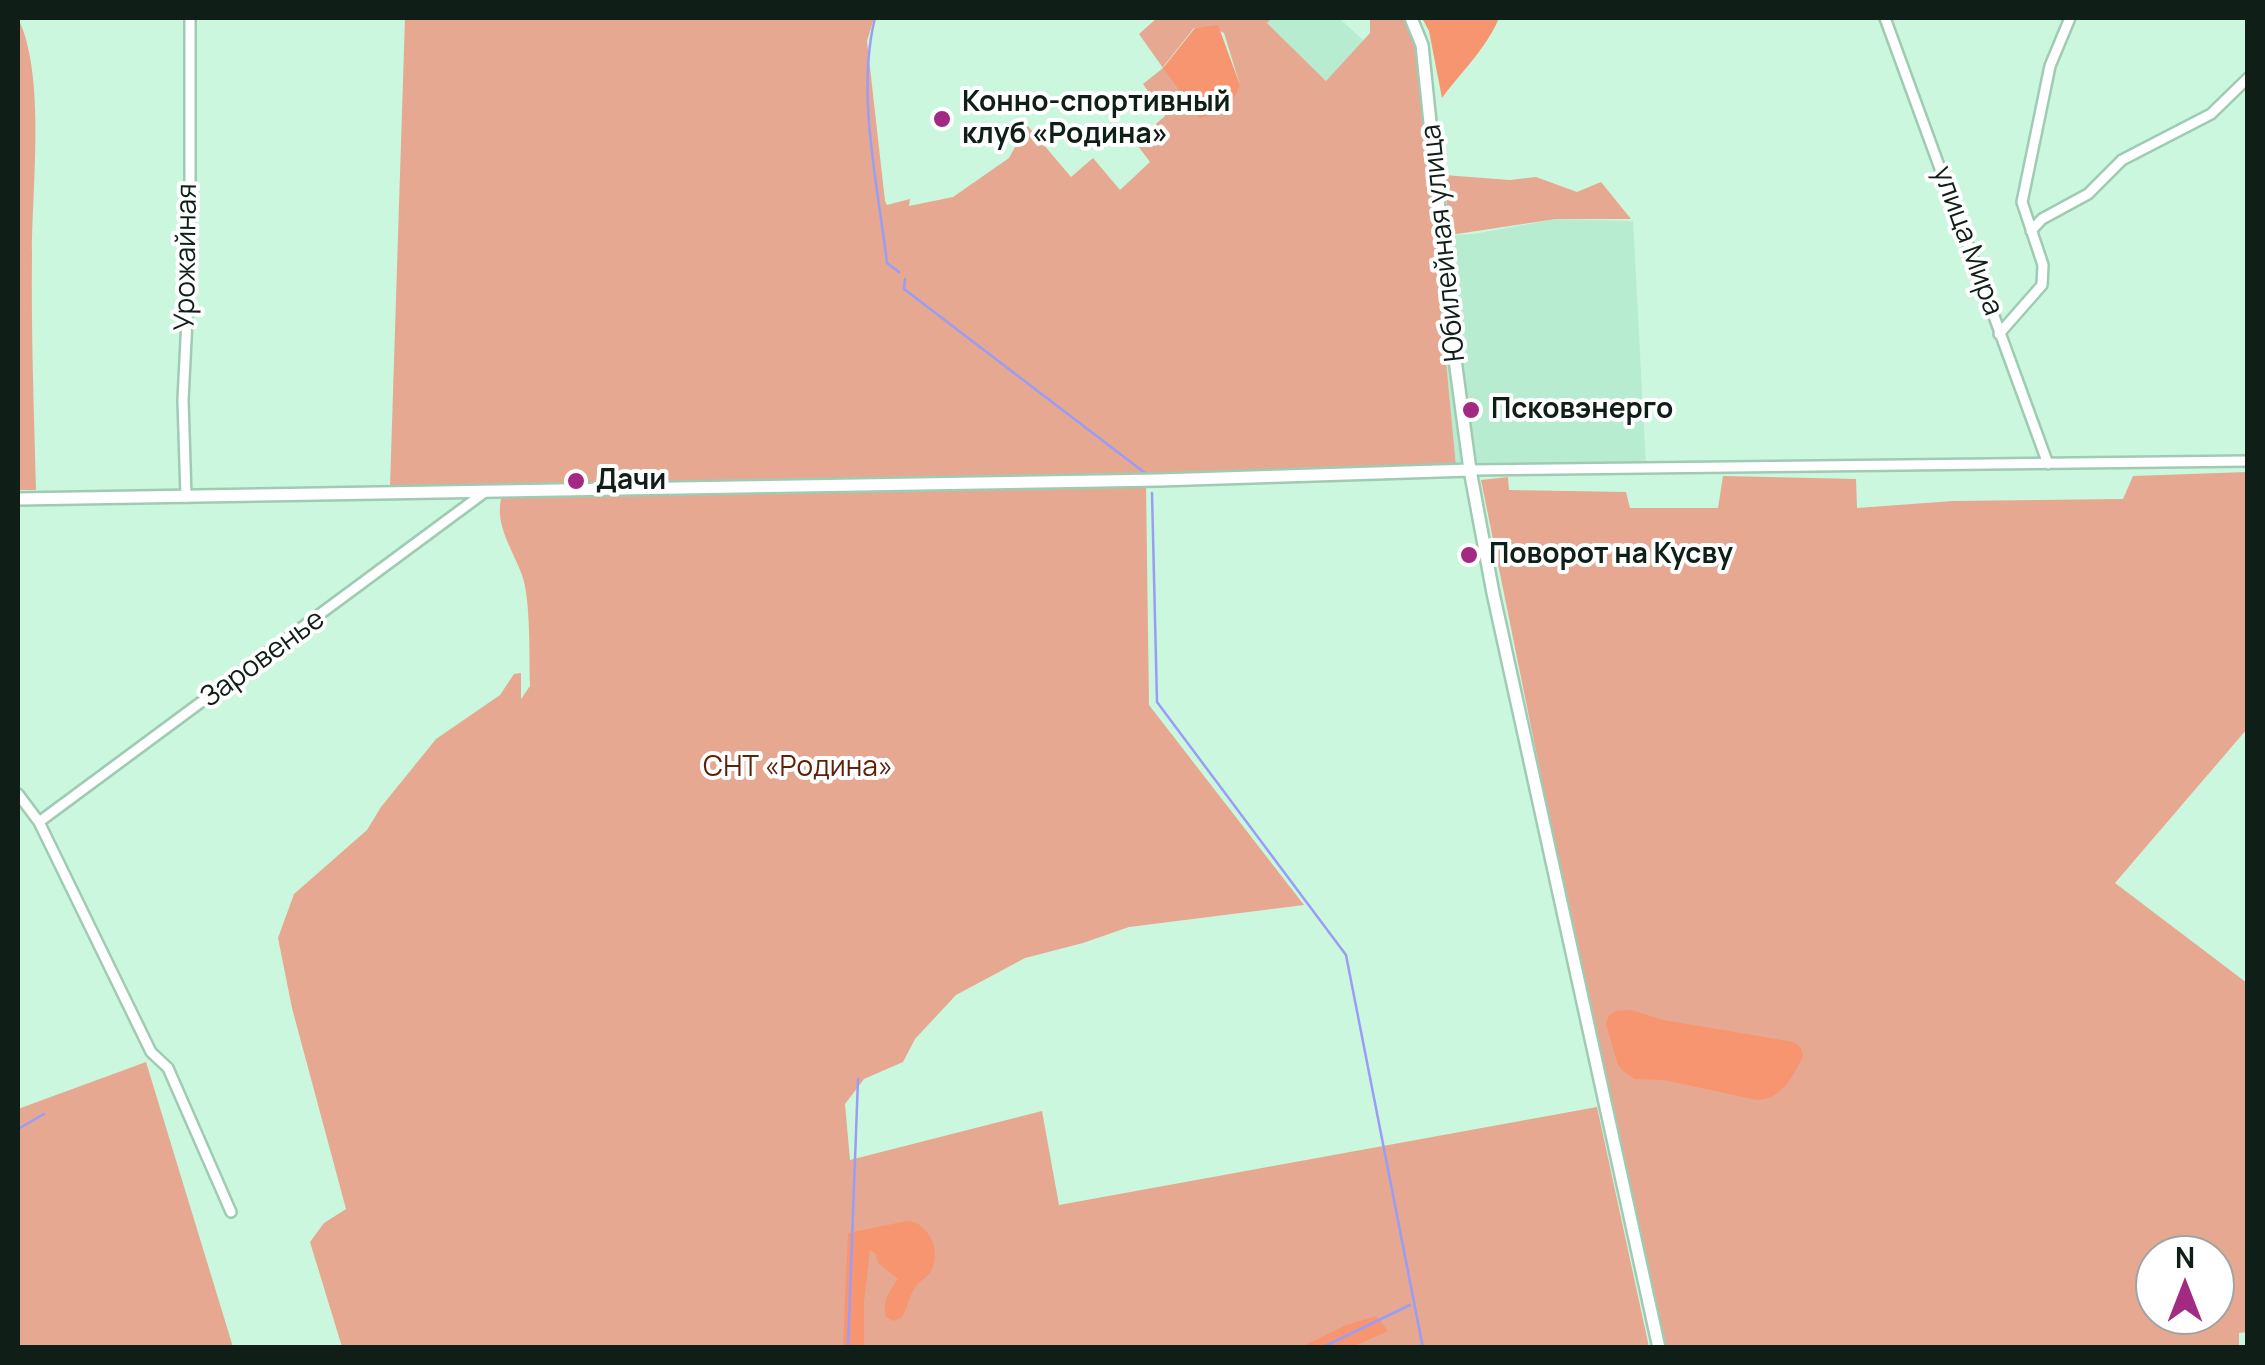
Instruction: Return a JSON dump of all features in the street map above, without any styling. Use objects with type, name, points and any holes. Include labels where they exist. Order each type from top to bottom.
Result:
[{"type":"street","name":"Урожайная","points":[[186,498],[183,400],[190,259],[190,18]]},
{"type":"street","name":"Юбилейная улица","points":[[1412,18],[1422,45],[1452,345],[1492,593],[1659,1348]]},
{"type":"street","name":"улица Мира","points":[[1885,18],[2048,464]]},
{"type":"street","points":[[2000,334],[2042,285],[2043,265],[2022,202],[2050,66],[2070,18]]},
{"type":"street","points":[[2031,231],[2042,219],[2088,194],[2122,160],[2211,114],[2248,78]]},
{"type":"street","points":[[18,499],[1159,480],[1470,470],[2248,461]]},
{"type":"street","name":"Заровенье","points":[[39,822],[486,492]]},
{"type":"street","points":[[18,794],[39,822],[151,1052],[168,1068],[231,1212]]},
{"type":"shaded area","points":[[1272,18],[1339,18],[1364,41],[1326,81],[1267,23]]},
{"type":"shaded area","points":[[1422,18],[1499,18],[1481,50],[1442,98],[1429,31]]},
{"type":"shaded area","points":[[1218,25],[1240,85],[1225,107],[1200,118],[1163,68],[1195,28]]},
{"type":"shaded area","points":[[1556,219],[1633,221],[1646,465],[1456,466],[1433,236],[1474,234]]},
{"type":"shaded area","points":[[1631,1010],[1663,1020],[1794,1042],[1803,1056],[1780,1091],[1766,1099],[1664,1080],[1635,1079],[1618,1065],[1606,1024],[1609,1015],[1616,1011]]},
{"type":"shaded area","points":[[907,1221],[922,1227],[931,1239],[935,1255],[931,1271],[914,1289],[901,1318],[893,1321],[886,1317],[885,1306],[898,1279],[878,1263],[876,1254],[870,1250],[864,1347],[843,1347],[848,1233]]},
{"type":"shaded area","points":[[1376,1316],[1388,1331],[1352,1347],[1301,1347],[1346,1325]]},
{"type":"green space","points":[[18,18],[27,42],[35,100],[32,283],[36,490],[18,490]]},
{"type":"green space","points":[[405,18],[874,18],[867,41],[885,201],[887,205],[910,199],[909,206],[953,197],[1009,158],[1027,125],[1071,177],[1093,158],[1120,190],[1150,162],[1135,142],[1165,116],[1143,84],[1163,68],[1139,34],[1157,18],[1272,18],[1267,23],[1326,81],[1370,33],[1370,18],[1403,18],[1410,28],[1416,47],[1456,466],[390,486]],"holes":[[[1212,27],[1224,33],[1240,85],[1163,67],[1194,28]]]},
{"type":"green space","points":[[1444,175],[1510,180],[1536,177],[1577,192],[1601,182],[1631,219],[1556,219],[1450,235]]},
{"type":"green space","points":[[2247,472],[2247,729],[2115,883],[2247,983],[2248,1332],[2239,1333],[2239,1347],[1664,1347],[1557,855],[1481,480],[1508,477],[1509,490],[1626,492],[1630,508],[1718,508],[1723,476],[1856,479],[1857,508],[1953,501],[2123,499],[2133,476]]},
{"type":"green space","name":"СНТ «Родина»","points":[[1146,484],[1149,705],[1304,905],[1129,927],[1025,958],[956,995],[915,1039],[903,1062],[864,1079],[845,1104],[850,1160],[1042,1111],[1059,1205],[1597,1107],[1649,1347],[342,1347],[310,1242],[324,1223],[346,1209],[292,1008],[278,938],[294,894],[367,830],[436,739],[500,695],[514,674],[521,673],[521,699],[530,686],[525,586],[503,528],[501,499]]},
{"type":"green space","points":[[146,1062],[233,1347],[18,1347],[18,1109]]},
{"type":"waterway","points":[[875,18],[868,77],[870,140],[887,263],[899,272]]},
{"type":"waterway","points":[[905,279],[904,289],[1149,476]]},
{"type":"waterway","points":[[1152,493],[1157,702],[1346,955],[1423,1348]]},
{"type":"waterway","points":[[848,1348],[858,1079]]},
{"type":"waterway","points":[[18,1129],[44,1114]]},
{"type":"waterway","points":[[1321,1348],[1410,1305]]},
{"type":"place","name":"Конно-спортивный клуб «Родина»","points":[[942,119]]},
{"type":"place","name":"Псковэнерго","points":[[1471,410]]},
{"type":"place","name":"Дачи","points":[[576,481]]},
{"type":"place","name":"Поворот на Кусву","points":[[1469,555]]}]
